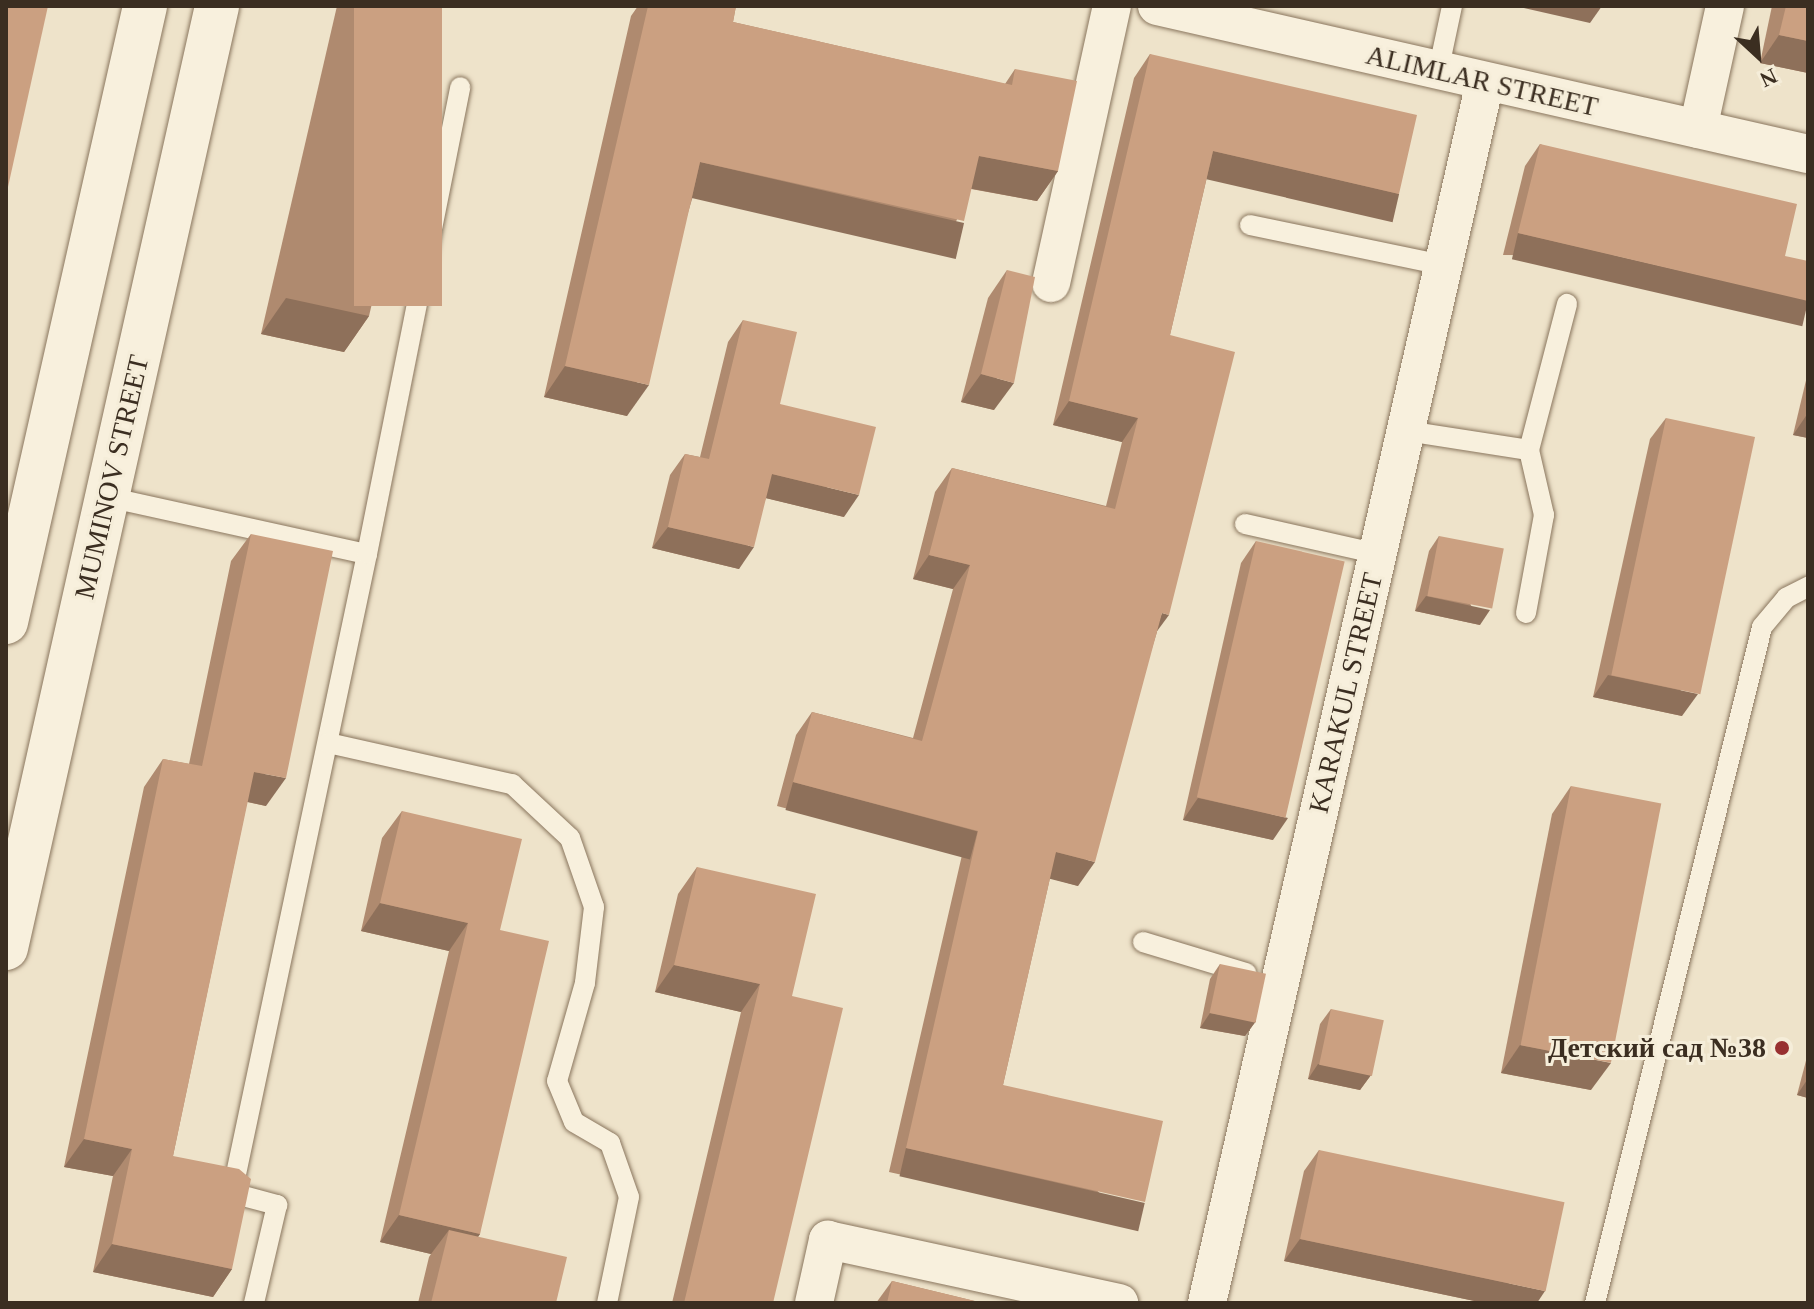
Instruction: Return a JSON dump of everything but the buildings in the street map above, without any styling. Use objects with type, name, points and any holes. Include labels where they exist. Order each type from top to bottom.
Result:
[{"type":"main road","points":[[6,622],[145,6]]},
{"type":"main road","name":"MUMINOV STREET","points":[[6,948],[217,6]]},
{"type":"street","points":[[1051,283],[1112,6]]},
{"type":"street","name":"АLIMLAR STREET","points":[[1157,6],[1808,154]]},
{"type":"street","points":[[1698,129],[1725,6]]},
{"type":"street","name":"KARAKUL STREET","points":[[1207,1303],[1485,82]]},
{"type":"street","points":[[814,1303],[828,1240],[1119,1303]]},
{"type":"lane","points":[[1438,72],[1452,6]]},
{"type":"lane","points":[[254,1303],[277,1205],[232,1193],[367,554],[460,87]]},
{"type":"lane","points":[[1250,225],[1444,265]]},
{"type":"lane","points":[[1526,613],[1544,515],[1529,450],[1567,304]]},
{"type":"lane","points":[[1406,431],[1529,450]]},
{"type":"lane","points":[[107,497],[367,554]]},
{"type":"lane","points":[[1245,524],[1378,554]]},
{"type":"lane","points":[[1595,1303],[1762,627],[1786,598],[1808,587]]},
{"type":"lane","points":[[328,743],[512,784],[570,838],[594,907],[585,983],[557,1081],[574,1122],[610,1143],[629,1197],[607,1303]]},
{"type":"lane","points":[[1143,942],[1280,983]]},
{"type":"place","name":"Детский сад №38","points":[[1782,1048]]}]
